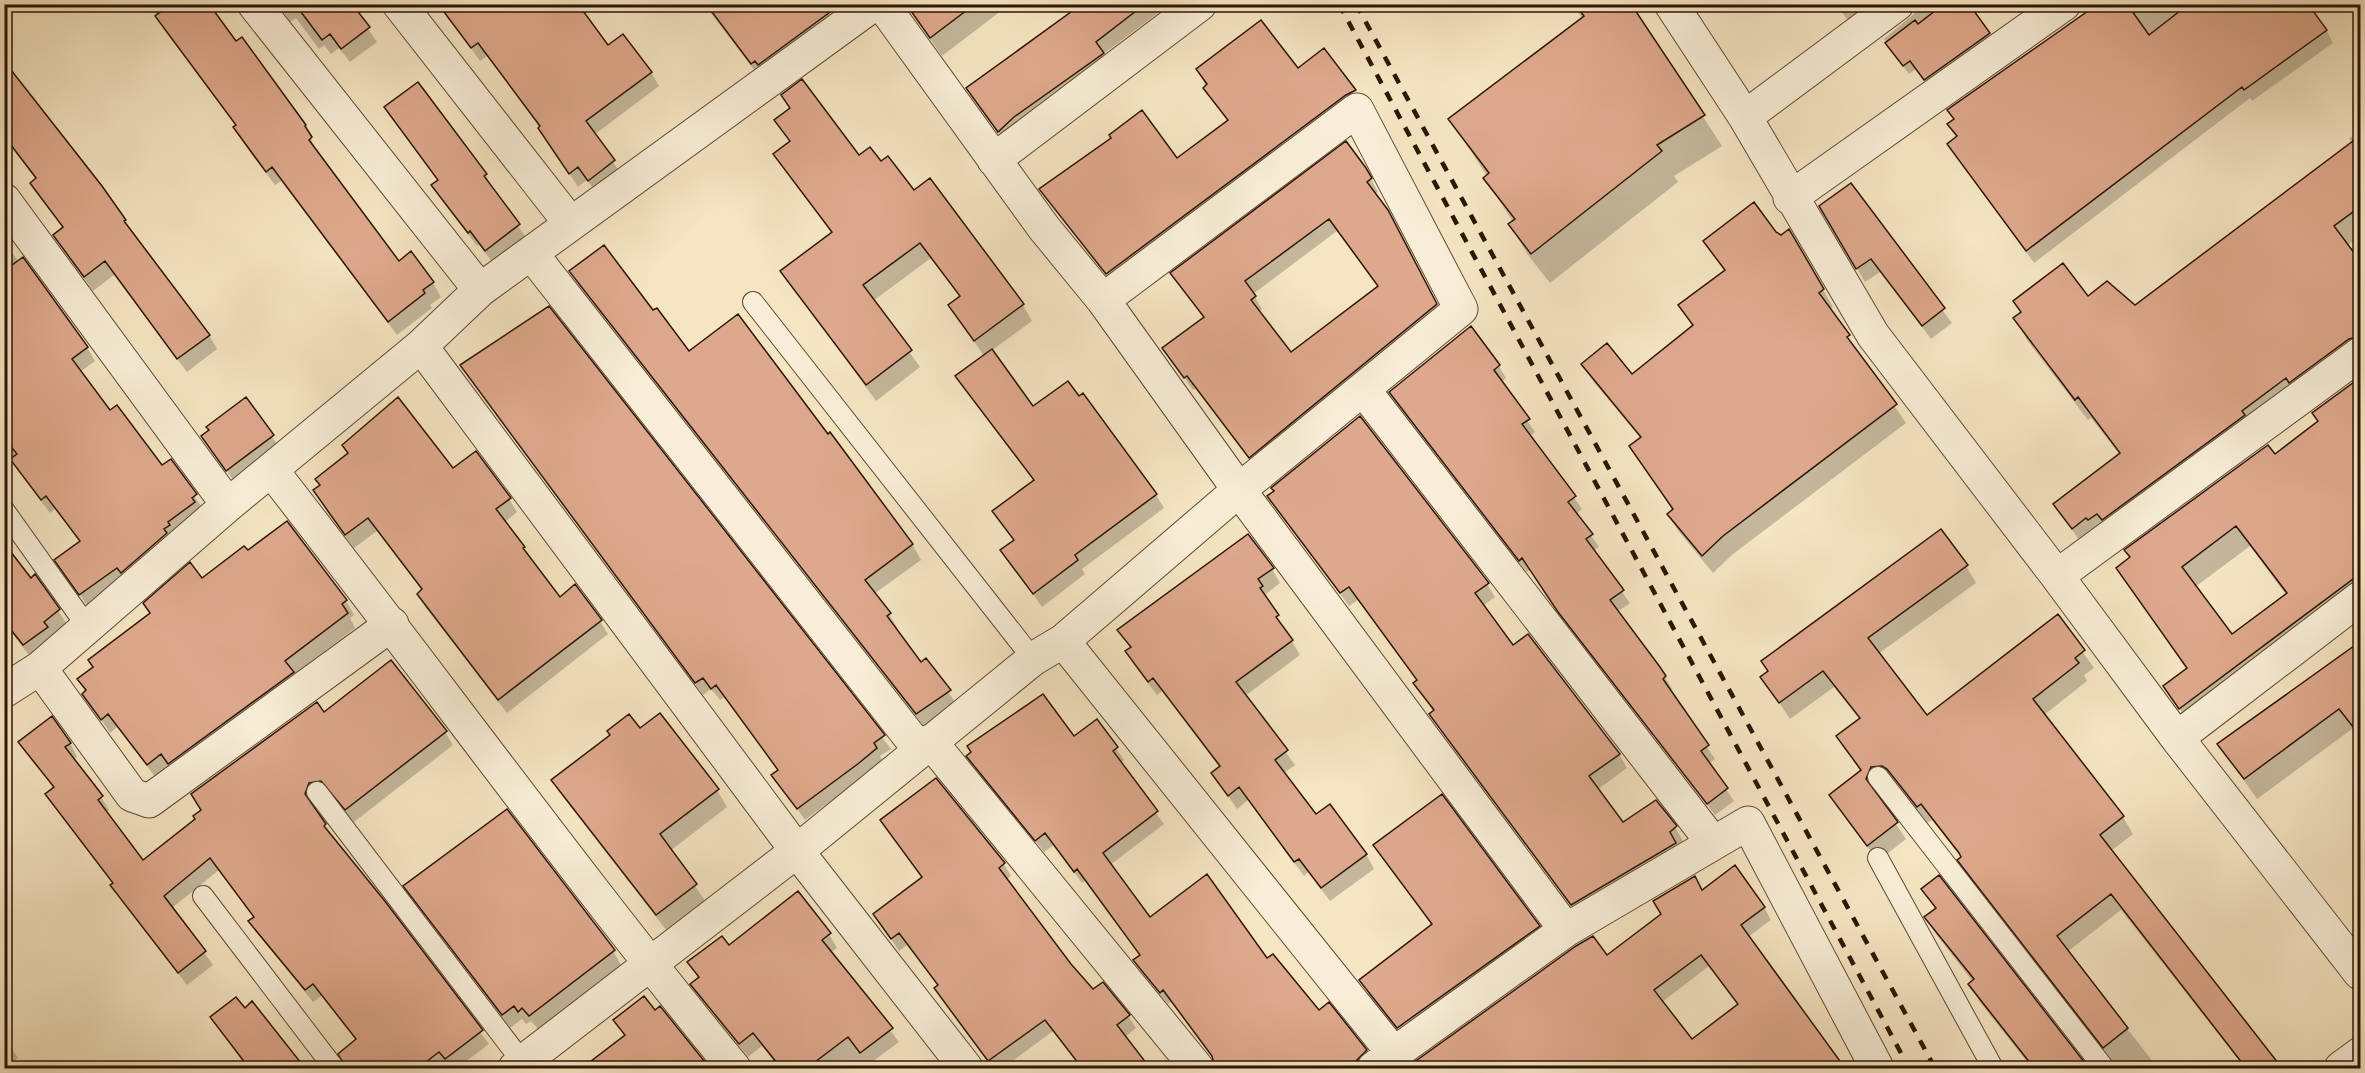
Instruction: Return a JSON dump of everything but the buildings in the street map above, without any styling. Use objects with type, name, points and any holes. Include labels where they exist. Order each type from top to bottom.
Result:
[{"type":"street","points":[[255,4],[480,290]]},
{"type":"street","points":[[399,4],[571,224]]},
{"type":"street","points":[[4,691],[40,668],[228,505],[421,346],[480,290],[874,4]]},
{"type":"street","points":[[882,4],[1044,228],[1103,300],[1239,490],[1566,930]]},
{"type":"street","points":[[994,160],[1200,4]]},
{"type":"street","points":[[1671,4],[1745,117],[1873,335],[2177,738],[2361,973]]},
{"type":"street","points":[[1745,117],[1897,4]]},
{"type":"street","points":[[1791,198],[2064,4]]},
{"type":"street","points":[[522,1067],[797,850],[1033,659],[1063,641],[1239,490],[1461,309],[1357,110],[1103,300]]},
{"type":"street","points":[[4,200],[228,505]]},
{"type":"street","points":[[531,253],[925,745],[1197,1068]]},
{"type":"street","points":[[421,346],[797,850],[966,1068]]},
{"type":"street","points":[[2057,576],[2361,354]]},
{"type":"street","points":[[1364,389],[1713,843]]},
{"type":"street","points":[[272,471],[392,624],[650,965],[734,1068]]},
{"type":"street","points":[[2177,738],[2361,598]]},
{"type":"street","points":[[40,668],[132,795],[149,801],[392,624]]},
{"type":"street","points":[[1063,641],[1384,1061],[1566,930],[1748,823],[1876,1068]]},
{"type":"street","points":[[2341,1068],[2361,1054]]},
{"type":"lane","points":[[753,302],[1033,659]]},
{"type":"lane","points":[[4,510],[86,626]]},
{"type":"lane","points":[[1878,777],[2104,1068]]},
{"type":"lane","points":[[317,792],[522,1067]]},
{"type":"lane","points":[[1878,858],[1993,1068]]},
{"type":"lane","points":[[203,896],[334,1068]]},
{"type":"railway","points":[[1339,4],[1909,1068]]},
{"type":"railway","points":[[1356,4],[1935,1068]]}]
